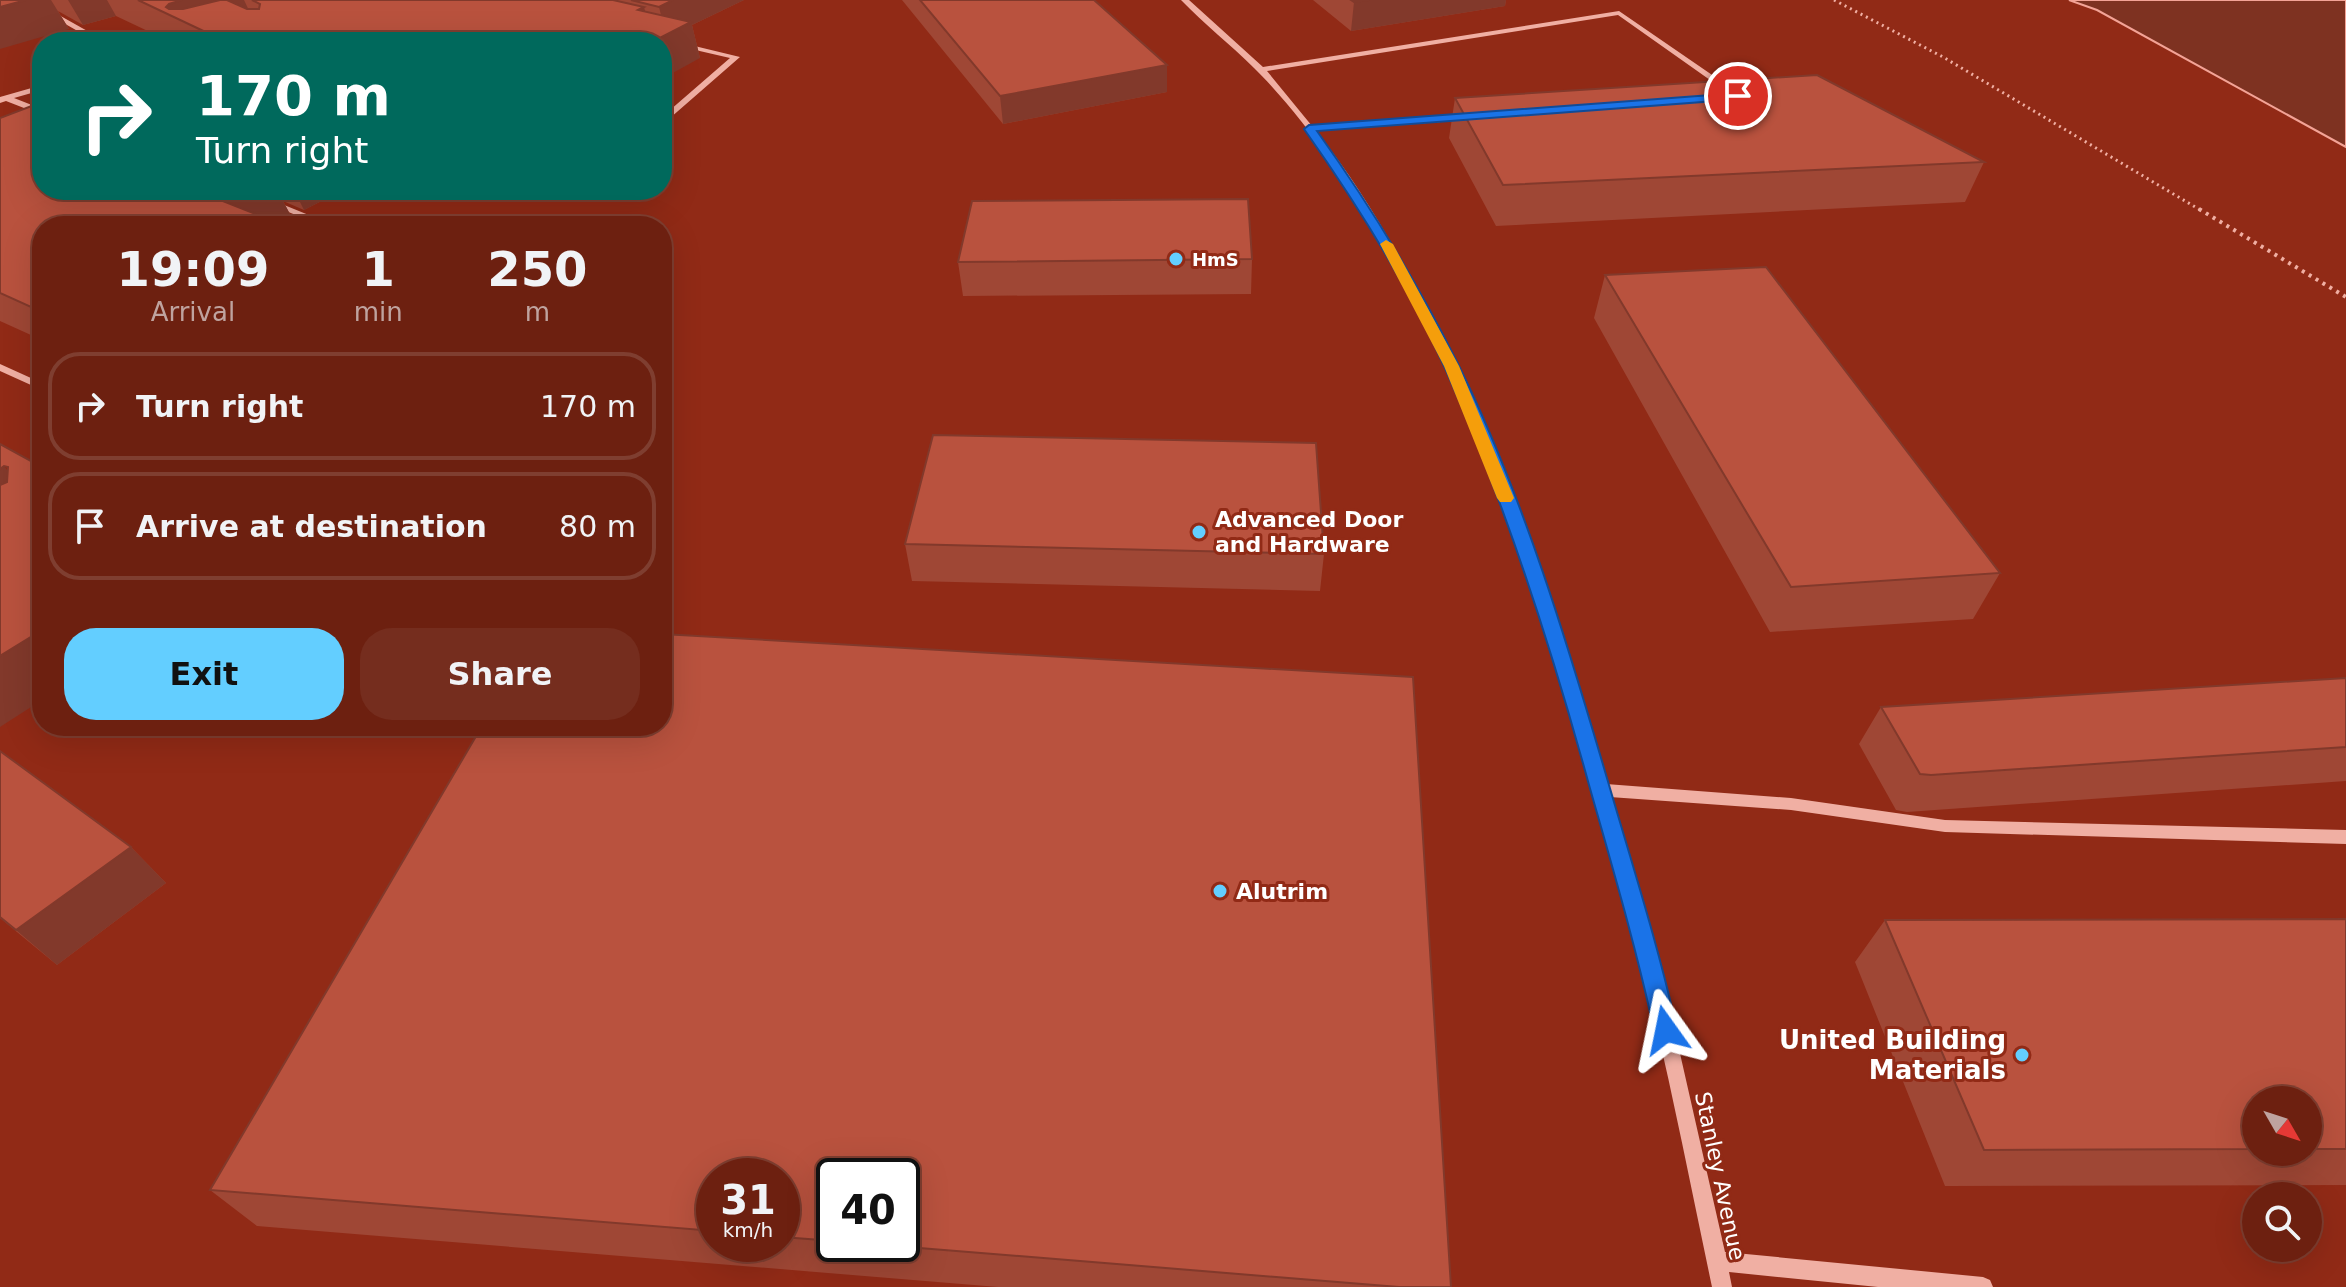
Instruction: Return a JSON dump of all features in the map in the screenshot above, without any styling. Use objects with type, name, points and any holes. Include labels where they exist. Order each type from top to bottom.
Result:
[{"type":"street","points":[[27,0],[85,32]]},
{"type":"street","name":"Stanley Avenue","points":[[1185,0],[1259,70],[1309,129],[1355,193],[1390,250],[1451,366],[1496,472],[1562,654],[1653,973],[1722,1287]]},
{"type":"street","points":[[1259,70],[1619,13],[1738,96],[1722,97]]},
{"type":"street","points":[[672,113],[736,57],[675,43]]},
{"type":"street","points":[[3,99],[32,90]]},
{"type":"street","points":[[3,99],[32,109]]},
{"type":"street","points":[[1309,129],[1484,115]]},
{"type":"street","points":[[265,200],[306,216]]},
{"type":"street","points":[[0,367],[32,382]]},
{"type":"street","points":[[1601,790],[1791,804],[1945,826],[2346,837]]},
{"type":"street","points":[[1716,1261],[1983,1287]]},
{"type":"path","points":[[1834,0],[1943,57],[2346,297]]},
{"type":"shaded area","points":[[2069,0],[2346,0],[2346,147],[2097,10]]},
{"type":"building","points":[[0,0],[26,0],[0,7]]},
{"type":"building","points":[[138,0],[182,0],[169,4],[166,7],[169,9],[227,0],[247,9],[259,9],[260,4],[252,0],[613,0],[644,7],[638,10],[691,22],[672,32],[206,32]]},
{"type":"building","points":[[631,0],[673,0],[659,7]]},
{"type":"building","points":[[920,0],[1094,0],[1167,65],[1000,96]]},
{"type":"building","points":[[1817,75],[1984,162],[1503,185],[1455,98]]},
{"type":"building","points":[[32,106],[32,200],[220,200],[261,216],[32,216],[32,307],[0,293],[0,118]]},
{"type":"building","points":[[1248,199],[1252,259],[958,262],[972,201]]},
{"type":"building","points":[[1766,267],[2000,573],[1791,587],[1605,275]]},
{"type":"building","points":[[933,435],[1316,443],[1324,554],[905,544]]},
{"type":"building","points":[[0,444],[32,462],[32,636],[0,656],[0,485],[7,482],[8,467],[0,469]]},
{"type":"building","points":[[672,635],[1413,677],[1451,1287],[1399,1287],[920,1248],[920,1158],[816,1158],[816,1240],[800,1238],[800,1158],[696,1158],[696,1230],[210,1190],[476,736],[672,736]]},
{"type":"building","points":[[2346,678],[2346,747],[1931,775],[1920,774],[1881,707]]},
{"type":"building","points":[[0,751],[131,847],[16,930],[0,917]]},
{"type":"building","points":[[2346,919],[2346,1149],[2322,1149],[2322,1086],[2242,1086],[2242,1149],[1984,1150],[1885,920]]},
{"type":"slow traffic","points":[[1386,244],[1451,366],[1506,498]]},
{"type":"place","name":"HmS","points":[[1176,259]]},
{"type":"place","name":"Advanced Door and Hardware","points":[[1199,532]]},
{"type":"place","name":"Alutrim","points":[[1220,891]]},
{"type":"place","name":"United Building Materials","points":[[2022,1055]]},
{"type":"route","points":[[1666,1030],[1653,973],[1562,654],[1496,472],[1451,366],[1390,250],[1355,193],[1309,129],[1738,96]]}]
